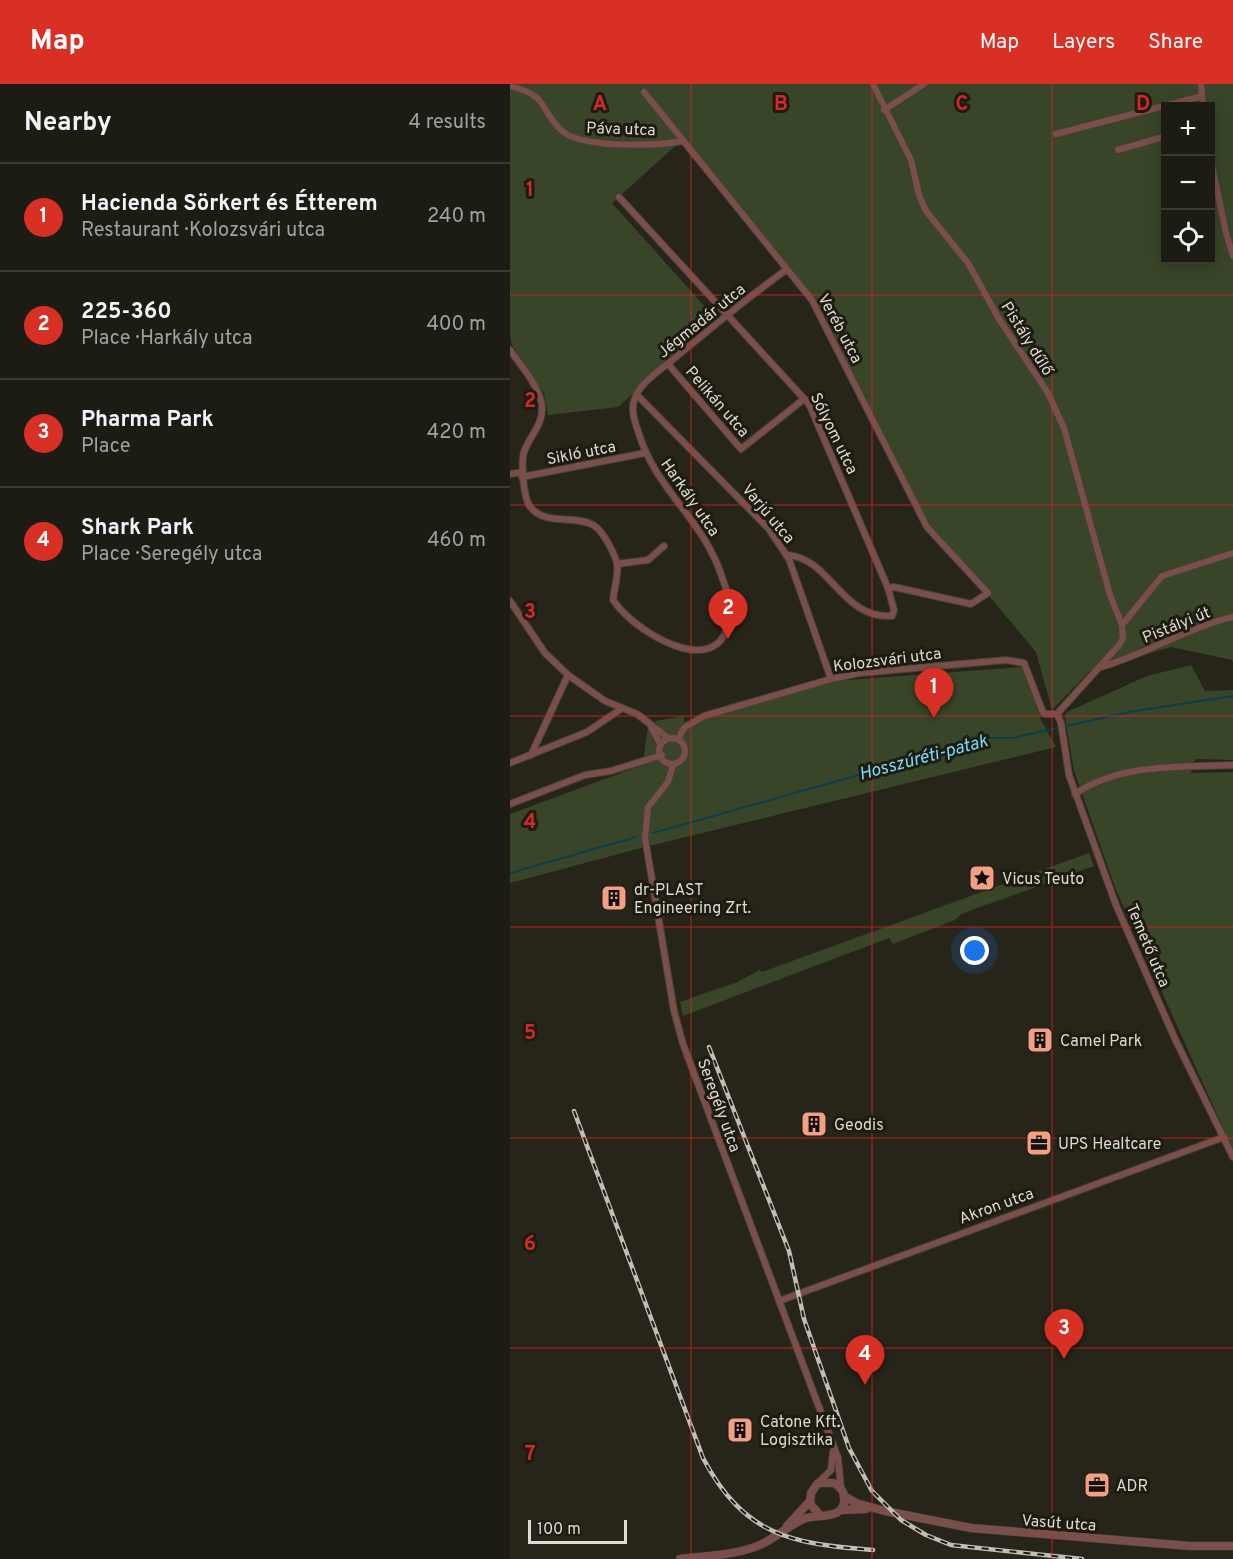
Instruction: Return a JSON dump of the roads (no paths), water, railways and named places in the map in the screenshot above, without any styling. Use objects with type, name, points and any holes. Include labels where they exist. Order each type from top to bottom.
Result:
[{"type":"street","name":"Pistály dűlő","points":[[873,84],[911,160],[919,195],[926,211],[968,264],[1057,412],[1064,428],[1108,588],[1122,625]]},
{"type":"street","points":[[884,110],[924,84]]},
{"type":"street","points":[[1201,84],[1203,102]]},
{"type":"street","name":"Páva utca","points":[[510,86],[528,91],[543,102],[561,131],[573,139],[591,142],[682,141]]},
{"type":"street","name":"Veréb utca","points":[[644,92],[812,300],[927,527],[988,593],[970,604],[888,588]]},
{"type":"street","points":[[1056,134],[1202,96]]},
{"type":"street","points":[[1118,150],[1161,137]]},
{"type":"street","points":[[1210,156],[1233,256]]},
{"type":"street","name":"Sólyom utca","points":[[619,197],[804,399],[844,483],[888,588],[894,610],[892,616],[880,617],[863,610],[844,597],[814,565],[797,556],[787,555]]},
{"type":"street","name":"Jégmadár utca","points":[[637,395],[668,364],[786,270]]},
{"type":"street","points":[[510,350],[540,396],[542,409],[540,422],[523,453],[522,475],[528,503],[534,511],[546,517],[593,525],[602,535],[617,564],[648,560],[664,546]]},
{"type":"street","name":"Pelikán utca","points":[[668,364],[741,449],[804,399]]},
{"type":"street","points":[[637,395],[633,416],[645,453]]},
{"type":"street","name":"Varjú utca","points":[[637,395],[768,528],[787,555],[831,679]]},
{"type":"street","name":"Sikló utca","points":[[522,475],[645,453]]},
{"type":"street","name":"Harkály utca","points":[[617,564],[613,600],[624,616],[651,636],[683,648],[706,651],[719,642],[726,632],[729,601],[716,558],[696,522],[666,489],[645,453]]},
{"type":"street","points":[[510,474],[522,475]]},
{"type":"street","points":[[1057,714],[1120,644],[1123,638],[1122,625],[1162,576],[1233,553]]},
{"type":"street","points":[[510,602],[540,647],[591,694],[621,709],[638,714],[668,737],[678,739],[685,753],[680,762],[673,765],[665,761],[661,745],[647,721]]},
{"type":"street","name":"Pistályi út","points":[[1100,667],[1203,625],[1233,617]]},
{"type":"street","points":[[1120,644],[1129,657]]},
{"type":"street","name":"Kolozsvári utca","points":[[678,739],[684,728],[704,716],[831,679],[860,673],[1013,660],[1024,663],[1044,714],[1057,714]]},
{"type":"street","points":[[531,755],[568,675]]},
{"type":"street","points":[[510,763],[587,732],[621,709]]},
{"type":"street","name":"Temető utca","points":[[1057,714],[1061,723],[1067,765],[1075,794],[1121,915],[1179,1049],[1233,1157]]},
{"type":"street","points":[[661,745],[668,737]]},
{"type":"street","points":[[510,804],[585,775],[621,768],[662,755]]},
{"type":"street","name":"Seregély utca","points":[[673,765],[668,782],[648,807],[645,838],[674,1011],[683,1044],[838,1458],[843,1492]]},
{"type":"street","points":[[1075,794],[1096,781],[1126,772],[1233,765]]},
{"type":"street","name":"Akron utca","points":[[778,1301],[1224,1137]]},
{"type":"street","points":[[819,1484],[831,1470],[833,1448]]},
{"type":"street","name":"Vasút utca","points":[[785,1530],[810,1501],[812,1489],[819,1484],[831,1482],[856,1503],[971,1528],[1190,1546],[1233,1546]]},
{"type":"street","points":[[841,1510],[843,1492]]},
{"type":"street","points":[[810,1501],[819,1514]]},
{"type":"street","name":"Vasút utca","points":[[680,1559],[748,1549],[819,1514],[831,1516],[841,1510],[885,1511]]},
{"type":"waterway","name":"Hosszúréti-patak","points":[[653,833],[990,738],[1012,738],[1129,712],[1233,696]]},
{"type":"waterway","name":"Hosszúréti-patak","points":[[510,873],[636,837]]},
{"type":"railway","points":[[709,1047],[789,1251],[804,1319],[849,1448],[872,1491],[901,1520],[926,1535],[951,1545],[1082,1559]]},
{"type":"railway","points":[[574,1111],[703,1458],[719,1484],[735,1504],[753,1520],[773,1531],[794,1539],[818,1544],[873,1550]]},
{"type":"place","name":"225-360","points":[[728,639]]},
{"type":"place","name":"Hacienda Sörkert és Étterem","points":[[934,718]]},
{"type":"place","name":"Vicus Teuto","points":[[982,878]]},
{"type":"place","name":"dr-PLAST Engineering Zrt.","points":[[614,898]]},
{"type":"place","name":"Camel Park","points":[[1040,1040]]},
{"type":"place","name":"Geodis","points":[[814,1124]]},
{"type":"place","name":"UPS Healtcare","points":[[1039,1143]]},
{"type":"place","name":"Pharma Park","points":[[1064,1359]]},
{"type":"place","name":"Shark Park","points":[[865,1385]]},
{"type":"place","name":"Catone Kft. Logisztika","points":[[740,1430]]},
{"type":"place","name":"ADR","points":[[1097,1485]]}]
